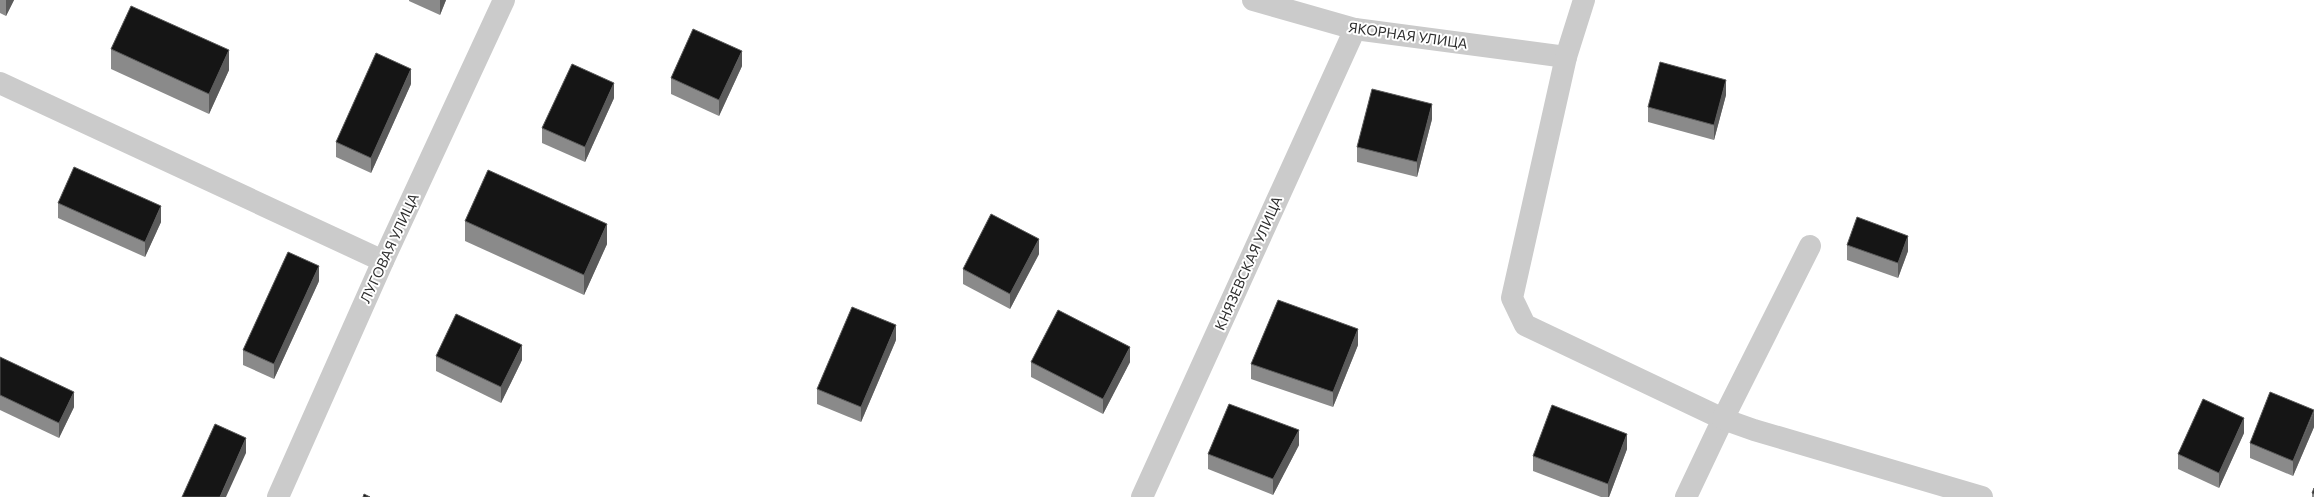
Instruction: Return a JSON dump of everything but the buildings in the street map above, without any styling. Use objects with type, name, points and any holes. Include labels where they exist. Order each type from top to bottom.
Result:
[{"type":"street","name":"ЛУГОВАЯ УЛИЦА","points":[[278,497],[383,261],[504,0]]},
{"type":"street","name":"ЯКОРНАЯ УЛИЦА","points":[[1253,0],[1355,29],[1566,57]]},
{"type":"street","points":[[1584,0],[1566,57],[1512,298],[1526,325],[1723,419],[1754,430],[1982,497]]},
{"type":"street","name":"КНЯЗЕВСКАЯ УЛИЦА","points":[[1142,497],[1355,29]]},
{"type":"street","points":[[0,83],[383,261]]},
{"type":"street","points":[[1686,497],[1723,419],[1810,246]]}]
